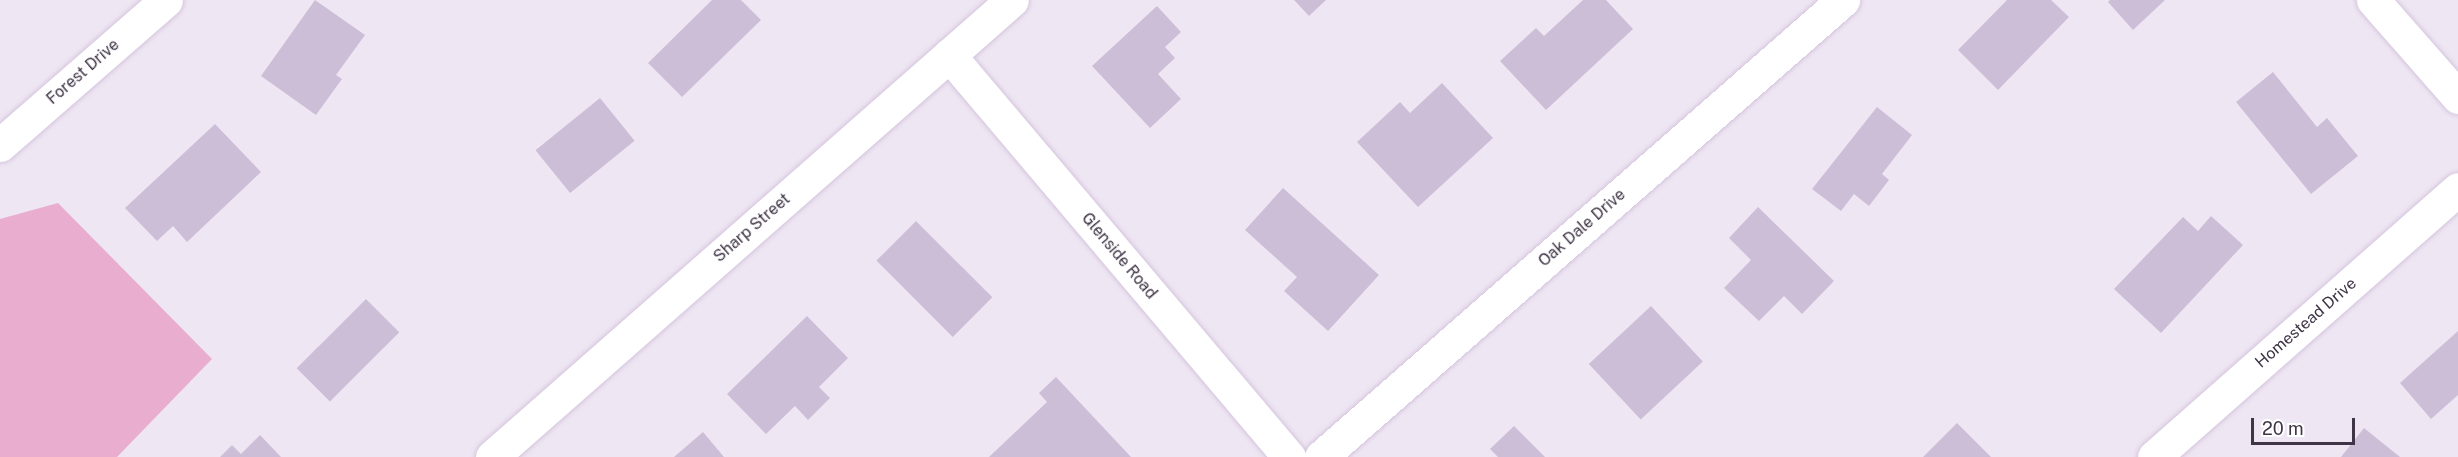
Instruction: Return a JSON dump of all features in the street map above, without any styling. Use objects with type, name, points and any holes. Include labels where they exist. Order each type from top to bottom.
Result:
[{"type":"street","name":"Forest Drive","points":[[0,145],[166,0]]},
{"type":"street","name":"Sharp Street","points":[[492,457],[1012,0]]},
{"type":"street","name":"Oak Dale Drive","points":[[1321,457],[1843,0]]},
{"type":"street","points":[[2373,0],[2458,97]]},
{"type":"street","name":"Glenside Road","points":[[950,55],[1288,457]]},
{"type":"street","name":"Homestead Drive","points":[[2154,457],[2458,189]]},
{"type":"shaded area","points":[[58,203],[212,359],[117,457],[0,457],[0,219]]},
{"type":"building","points":[[315,0],[365,35],[336,75],[342,79],[316,115],[261,76]]},
{"type":"building","points":[[712,0],[741,0],[761,20],[682,97],[648,63]]},
{"type":"building","points":[[1294,0],[1326,0],[1309,16]]},
{"type":"building","points":[[1583,0],[1606,0],[1633,29],[1546,110],[1500,61],[1536,28],[1544,36]]},
{"type":"building","points":[[2007,0],[2051,0],[2069,17],[1998,90],[1958,50]]},
{"type":"building","points":[[2110,0],[2165,0],[2133,30],[2108,2]]},
{"type":"building","points":[[1157,6],[1181,32],[1165,47],[1175,58],[1158,74],[1181,99],[1150,128],[1092,66]]},
{"type":"building","points":[[2273,72],[2317,127],[2327,118],[2358,156],[2311,194],[2236,102]]},
{"type":"building","points":[[1442,83],[1493,138],[1418,207],[1357,142],[1400,102],[1410,113]]},
{"type":"building","points":[[600,98],[635,141],[570,193],[535,150]]},
{"type":"building","points":[[1877,107],[1912,135],[1882,174],[1889,180],[1869,206],[1854,194],[1841,211],[1812,189]]},
{"type":"building","points":[[215,124],[261,172],[187,242],[173,226],[157,241],[125,208]]},
{"type":"building","points":[[1283,188],[1379,275],[1328,331],[1284,291],[1297,277],[1245,230]]},
{"type":"building","points":[[1758,207],[1834,281],[1802,314],[1784,296],[1759,321],[1724,288],[1751,260],[1729,238]]},
{"type":"building","points":[[2211,216],[2243,245],[2161,333],[2114,289],[2183,217],[2198,231]]},
{"type":"building","points":[[916,221],[992,297],[953,337],[876,261]]},
{"type":"building","points":[[366,299],[399,332],[330,402],[297,368]]},
{"type":"building","points":[[1651,306],[1703,362],[1641,420],[1589,364]]},
{"type":"building","points":[[807,316],[848,358],[819,387],[830,398],[808,420],[795,406],[766,434],[727,394]]},
{"type":"building","points":[[2458,331],[2458,395],[2431,419],[2400,383]]},
{"type":"building","points":[[1056,377],[1131,457],[989,457],[1047,402],[1039,393]]},
{"type":"building","points":[[1957,423],[1991,457],[1923,457]]},
{"type":"building","points":[[1514,426],[1545,457],[1498,457],[1490,449]]},
{"type":"building","points":[[2364,428],[2400,457],[2341,457]]},
{"type":"building","points":[[703,432],[724,457],[674,457]]},
{"type":"building","points":[[260,435],[281,457],[220,457],[232,445],[241,454]]}]
